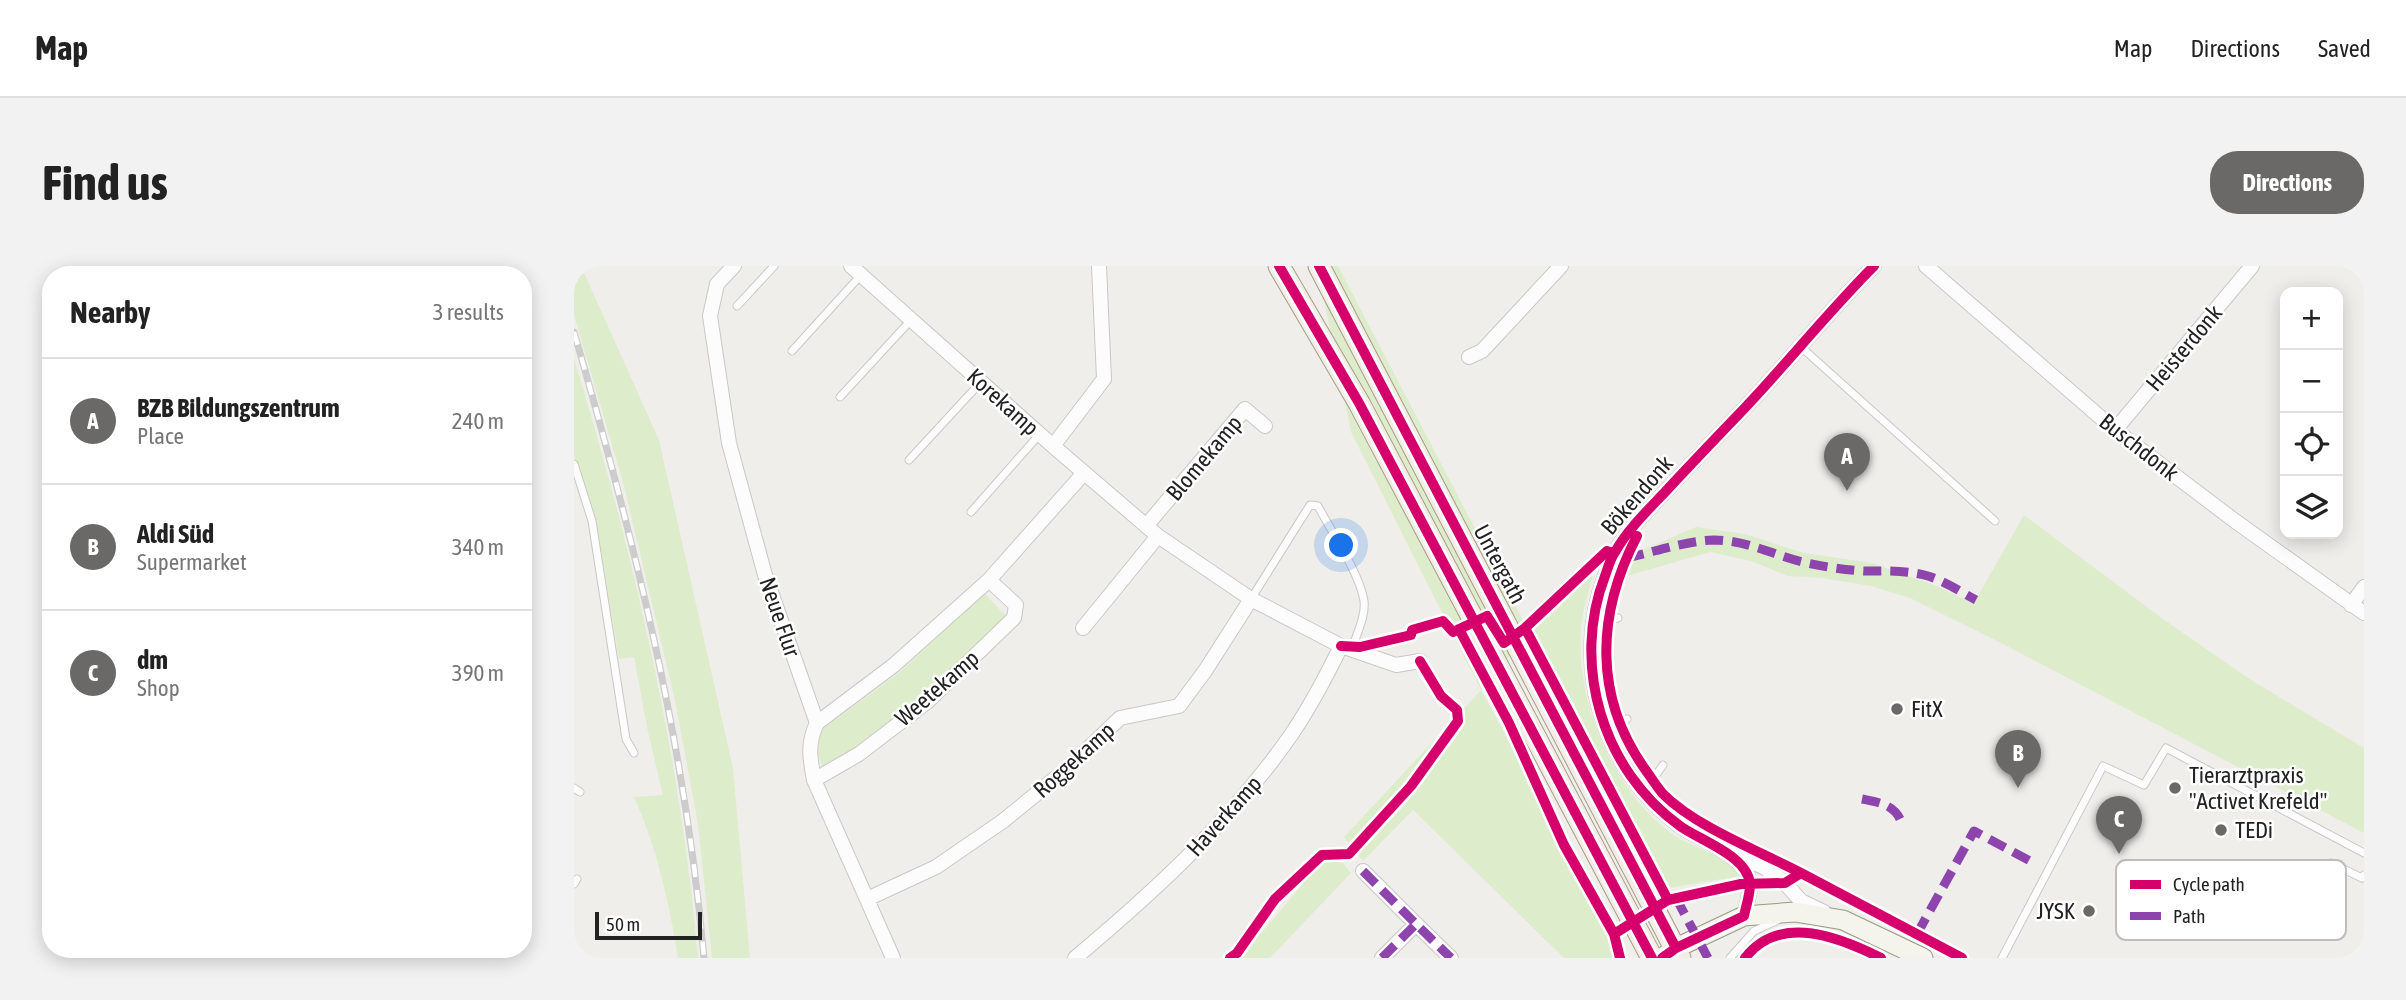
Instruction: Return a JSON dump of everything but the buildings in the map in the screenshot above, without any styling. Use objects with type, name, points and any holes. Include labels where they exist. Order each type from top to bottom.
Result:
[{"type":"main road","points":[[1279,266],[1359,403],[1653,958]]},
{"type":"main road","name":"Untergath","points":[[1319,266],[1673,955]]},
{"type":"main road","points":[[1673,955],[1744,916],[1795,912],[1843,920],[1923,958]]},
{"type":"street","name":"Neue Flur","points":[[734,266],[718,284],[709,316],[729,443],[765,575],[817,723]]},
{"type":"street","points":[[1052,446],[1104,379],[1099,266]]},
{"type":"street","points":[[1469,357],[1482,351],[1561,266]]},
{"type":"street","name":"Buschdonk","points":[[1926,266],[2115,430],[2235,522],[2358,609]]},
{"type":"street","name":"Heisterdonk","points":[[2115,430],[2252,266]]},
{"type":"street","name":"Bökendonk","points":[[1744,916],[1750,884],[1741,864],[1679,826],[1644,792],[1623,764],[1607,734],[1597,704],[1592,672],[1595,601],[1614,553],[1642,516],[1801,347],[1868,268]]},
{"type":"street","name":"Korekamp","points":[[856,271],[1039,435],[1158,536],[1251,599],[1346,648],[1396,665],[1420,661]]},
{"type":"street","name":"Blomekamp","points":[[1146,526],[1245,409],[1265,426]]},
{"type":"street","name":"Weetekamp","points":[[817,723],[894,665],[989,580],[1084,473]]},
{"type":"street","points":[[1083,628],[1158,536]]},
{"type":"street","name":"Weetekamp","points":[[814,780],[859,754],[927,702],[1014,618],[1016,605],[989,580]]},
{"type":"street","points":[[2358,609],[2364,587]]},
{"type":"street","name":"Roggekamp","points":[[867,899],[936,867],[1003,821],[1068,768],[1120,718],[1179,706],[1251,599]]},
{"type":"street","name":"Haverkamp","points":[[1075,958],[1143,901],[1214,831],[1291,735],[1346,648]]},
{"type":"street","points":[[817,723],[810,737],[809,757],[814,780],[893,958]]},
{"type":"street","name":"Bökendonk","points":[[1722,850],[1765,868],[1785,883],[1801,901],[1843,920]]},
{"type":"street","points":[[1363,871],[1451,958]]},
{"type":"street","points":[[1382,958],[1416,924]]},
{"type":"lane","points":[[737,306],[774,266]]},
{"type":"lane","points":[[792,351],[856,271]]},
{"type":"lane","points":[[840,397],[911,320]]},
{"type":"lane","points":[[1801,347],[1995,521]]},
{"type":"lane","points":[[909,460],[981,382]]},
{"type":"lane","points":[[971,512],[1039,435]]},
{"type":"lane","points":[[574,464],[592,521],[626,739],[634,753]]},
{"type":"lane","points":[[1251,599],[1310,505],[1318,506],[1358,582],[1364,602],[1363,614],[1346,648]]},
{"type":"lane","points":[[1593,622],[1618,618]]},
{"type":"lane","points":[[1607,734],[1627,719]]},
{"type":"lane","points":[[2002,958],[2103,766],[2144,785],[2166,748],[2364,853]]},
{"type":"lane","points":[[1644,792],[1663,765]]},
{"type":"lane","points":[[2346,870],[2363,877]]},
{"type":"lane","points":[[1730,958],[1754,931],[1795,912]]},
{"type":"green space","points":[[574,266],[581,266],[659,440],[733,768],[750,958],[712,958],[698,824],[675,700],[624,486],[574,315]]},
{"type":"green space","points":[[1317,266],[1338,266],[1529,632],[1594,570],[1582,620],[1581,655],[1591,713],[1602,742],[1632,794],[1651,816],[1680,839],[1728,863],[1740,876],[1663,889],[1529,633],[1481,690],[1351,432]]},
{"type":"green space","points":[[574,358],[616,506],[652,655],[679,805],[698,958],[678,958],[661,876],[634,797],[663,795],[634,657],[619,659],[596,523],[574,455]]},
{"type":"green space","points":[[2024,515],[2163,619],[2248,678],[2364,748],[2364,833],[1910,598],[1871,586],[1788,576],[1751,561],[1710,552],[1613,580],[1625,558],[1696,527],[1745,534],[1804,553],[1872,563],[1934,585],[1974,603]]},
{"type":"green space","points":[[984,593],[1006,616],[928,692],[838,763],[823,769],[818,754],[820,731],[900,672]]},
{"type":"green space","points":[[1481,690],[1554,838],[1612,939],[1616,958],[1564,958],[1413,810],[1363,861],[1344,837]]},
{"type":"green space","points":[[1324,859],[1343,863],[1351,873],[1270,958],[1240,958]]},
{"type":"railway","points":[[574,332],[617,487],[654,642],[684,798],[704,958]]},
{"type":"marked path","points":[[1626,558],[1692,542],[1726,541],[1821,566],[1920,574],[1976,600]]},
{"type":"marked path","points":[[1862,799],[1889,807],[1900,819]]},
{"type":"marked path","points":[[1917,934],[1974,831],[2032,862]]},
{"type":"marked path","points":[[1363,871],[1416,924]]},
{"type":"marked path","points":[[1676,898],[1708,958]]},
{"type":"marked path","points":[[1382,958],[1416,924],[1451,958]]},
{"type":"cycle path","points":[[1279,266],[1359,403],[1652,958]]},
{"type":"cycle path","points":[[1319,266],[1676,948]]},
{"type":"cycle path","points":[[1662,958],[1676,948],[1744,916],[1750,885],[1747,875],[1732,857],[1680,826],[1653,803],[1631,776],[1613,745],[1600,713],[1593,679],[1591,644],[1595,610],[1605,576],[1613,555],[1639,520],[1874,266]]},
{"type":"cycle path","points":[[1637,536],[1623,566],[1614,596],[1606,656],[1609,686],[1629,744],[1659,789],[1677,806],[1710,828],[1801,873],[1785,883],[1741,884],[1668,900]]},
{"type":"cycle path","points":[[1341,646],[1360,647],[1411,635],[1412,630],[1443,621],[1453,632],[1487,616],[1504,643],[1525,628],[1607,551],[1614,553]]},
{"type":"cycle path","points":[[1525,628],[1668,900],[1614,934]]},
{"type":"cycle path","points":[[1459,629],[1509,723],[1564,845],[1614,934],[1620,958]]},
{"type":"cycle path","points":[[1230,958],[1237,953],[1275,899],[1322,855],[1349,854],[1411,786],[1458,721],[1457,710],[1441,696],[1420,661]]},
{"type":"cycle path","points":[[1801,873],[1962,958]]},
{"type":"cycle path","points":[[1745,958],[1759,944],[1775,936],[1792,933],[1829,937],[1881,958]]},
{"type":"place","name":"BZB Bildungszentrum","points":[[1847,491]]},
{"type":"place","name":"FitX","points":[[1897,709]]},
{"type":"place","name":"Aldi Süd","points":[[2018,788]]},
{"type":"place","name":"Tierarztpraxis \"Activet Krefeld\"","points":[[2175,788]]},
{"type":"place","name":"TEDi","points":[[2221,830]]},
{"type":"place","name":"dm","points":[[2119,854]]},
{"type":"place","name":"JYSK","points":[[2089,911]]}]
